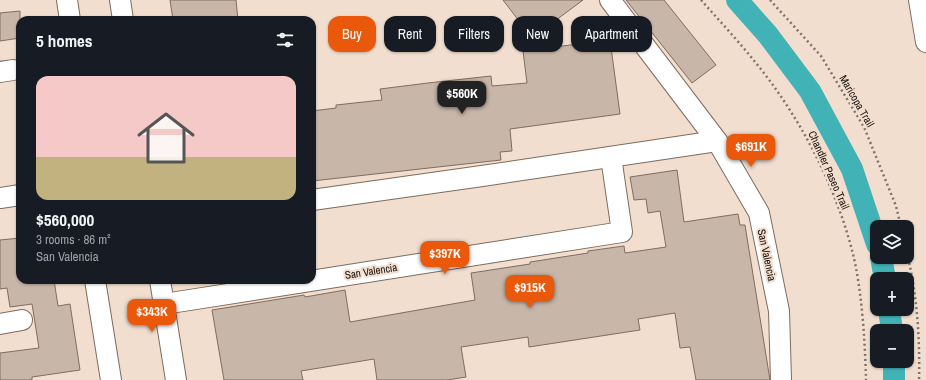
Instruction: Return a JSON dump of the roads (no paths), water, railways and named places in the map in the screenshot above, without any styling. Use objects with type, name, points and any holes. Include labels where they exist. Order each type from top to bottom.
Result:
[{"type":"street","points":[[67,0],[69,16]]},
{"type":"street","points":[[120,0],[122,16]]},
{"type":"street","name":"San Valencia","points":[[610,0],[717,141],[759,213],[779,311],[781,380]]},
{"type":"street","points":[[919,0],[926,42]]},
{"type":"street","points":[[316,199],[717,141]]},
{"type":"street","name":"San Valencia","points":[[316,280],[622,232],[611,157]]},
{"type":"street","points":[[0,198],[16,196]]},
{"type":"street","points":[[97,284],[110,380]]},
{"type":"street","points":[[161,284],[176,380]]},
{"type":"street","name":"San Valencia","points":[[164,304],[291,284]]},
{"type":"street","points":[[0,324],[22,320]]},
{"type":"waterway","points":[[737,0],[768,35],[810,91],[852,169],[870,223]]},
{"type":"waterway","points":[[882,264],[884,272]]},
{"type":"waterway","points":[[890,316],[891,324]]},
{"type":"waterway","points":[[894,368],[894,380]]}]
